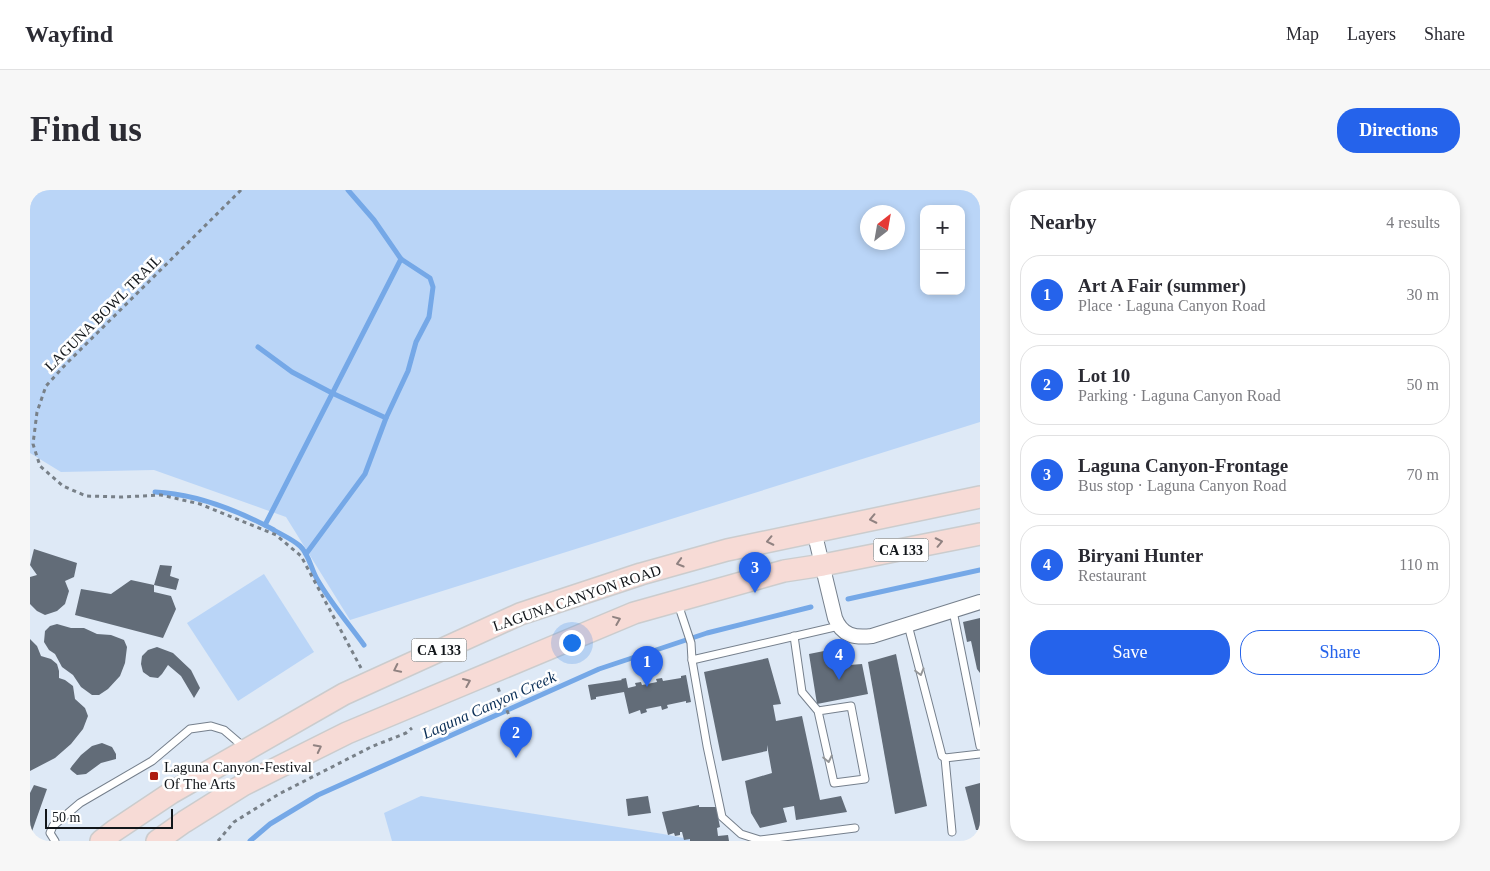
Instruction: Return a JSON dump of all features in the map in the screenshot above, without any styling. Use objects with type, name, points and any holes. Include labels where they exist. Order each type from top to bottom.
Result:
[{"type":"main road","name":"LAGUNA CANYON ROAD","points":[[102,841],[171,793],[344,694],[520,614],[640,574],[727,550],[980,497]]},
{"type":"main road","name":"CA 133","points":[[157,841],[243,785],[347,733],[634,613],[784,571],[980,534]]},
{"type":"street","points":[[814,531],[838,626],[849,634],[859,638],[872,636],[980,602]]},
{"type":"lane","points":[[677,600],[691,643],[692,660],[707,746],[722,817],[741,834],[760,840],[856,828]]},
{"type":"lane","points":[[953,611],[980,746]]},
{"type":"lane","points":[[908,625],[942,756],[945,758],[952,832]]},
{"type":"lane","points":[[692,660],[838,626]]},
{"type":"lane","points":[[794,636],[802,692],[818,712],[834,783],[865,779],[851,706],[818,712]]},
{"type":"lane","points":[[55,841],[50,833],[53,826],[80,803],[152,761],[190,728],[211,726],[224,730],[247,750]]},
{"type":"lane","points":[[945,758],[980,754]]},
{"type":"path","name":"LAGUNA BOWL TRAIL","points":[[241,190],[46,386],[37,412],[33,444],[40,466],[63,486],[86,496],[161,495],[200,504],[276,535],[301,556],[369,683]]},
{"type":"path","points":[[490,691],[498,687]]},
{"type":"path","points":[[505,705],[520,743]]},
{"type":"path","points":[[218,841],[234,822],[270,799],[413,727]]},
{"type":"shaded area","points":[[30,190],[980,190],[980,422],[350,620],[286,517],[154,470],[61,472],[30,453]]},
{"type":"shaded area","points":[[264,574],[314,652],[238,701],[187,623]]},
{"type":"shaded area","points":[[421,796],[699,841],[392,841],[384,813]]},
{"type":"building","points":[[34,549],[77,563],[74,577],[65,581],[69,591],[65,604],[57,611],[45,615],[37,611],[30,604],[30,577],[37,575],[30,565]]},
{"type":"building","points":[[160,565],[172,566],[170,576],[179,579],[176,590],[154,585]]},
{"type":"building","points":[[131,580],[154,585],[154,592],[171,596],[176,609],[163,638],[75,615],[81,589],[111,594]]},
{"type":"building","points":[[980,618],[980,673],[977,669],[971,641],[967,642],[963,622]]},
{"type":"building","points":[[57,624],[71,628],[84,628],[97,634],[111,635],[124,640],[127,647],[125,663],[120,676],[108,689],[99,695],[92,695],[81,687],[73,675],[62,667],[55,654],[49,650],[44,642],[45,631],[50,626]]},
{"type":"building","points":[[30,639],[37,646],[41,656],[51,659],[57,664],[59,678],[73,686],[75,699],[85,708],[88,716],[83,729],[71,744],[55,758],[30,771]]},
{"type":"building","points":[[157,647],[173,653],[191,670],[200,688],[194,698],[181,676],[168,665],[158,678],[150,677],[143,672],[142,656],[148,650]]},
{"type":"building","points":[[834,649],[847,655],[849,665],[862,664],[868,694],[817,704],[809,654]]},
{"type":"building","points":[[896,654],[927,806],[895,814],[868,662]]},
{"type":"building","points":[[768,658],[781,704],[773,705],[776,721],[802,716],[820,800],[841,796],[847,812],[796,820],[794,806],[783,808],[787,822],[760,828],[751,813],[745,781],[772,773],[767,745],[767,751],[722,761],[704,672]]},
{"type":"building","points":[[686,675],[691,702],[686,703],[686,701],[667,705],[668,708],[662,710],[661,706],[646,709],[647,712],[641,714],[640,710],[629,714],[624,692],[596,697],[596,699],[591,700],[588,685],[626,678],[628,688],[636,686],[635,683],[641,682],[642,685],[657,682],[656,679],[662,678],[663,681],[681,678],[681,676]]},
{"type":"building","points":[[102,743],[112,747],[116,754],[116,759],[101,763],[86,774],[77,775],[70,769],[81,755],[92,746]]},
{"type":"building","points":[[980,783],[980,830],[976,830],[965,787]]},
{"type":"building","points":[[34,785],[47,789],[30,837],[30,793]]},
{"type":"building","points":[[648,796],[651,813],[628,816],[626,799]]},
{"type":"building","points":[[699,805],[699,807],[716,807],[720,827],[717,828],[718,836],[728,835],[729,841],[684,840],[682,832],[680,832],[680,835],[675,836],[674,833],[668,835],[662,812]]},
{"type":"waterway","points":[[306,554],[365,474],[386,418],[408,371],[416,342],[429,317],[433,287],[430,278],[401,259],[374,220],[348,190]]},
{"type":"waterway","points":[[265,525],[401,259]]},
{"type":"waterway","points":[[258,347],[292,372],[386,418]]},
{"type":"waterway","points":[[155,492],[171,493],[216,504],[260,523],[297,544],[306,553],[315,575],[328,596],[364,645]]},
{"type":"waterway","name":"Laguna Canyon Creek","points":[[848,599],[980,570]]},
{"type":"waterway","name":"Laguna Canyon Creek","points":[[250,841],[270,824],[318,795],[599,669],[707,633],[811,607]]},
{"type":"place","name":"Laguna Canyon-Frontage","points":[[755,593]]},
{"type":"place","name":"Biryani Hunter","points":[[839,680]]},
{"type":"place","name":"Art A Fair (summer)","points":[[647,687]]},
{"type":"place","name":"Lot 10","points":[[516,758]]},
{"type":"place","name":"Laguna Canyon-Festival Of The Arts","points":[[154,776]]}]
